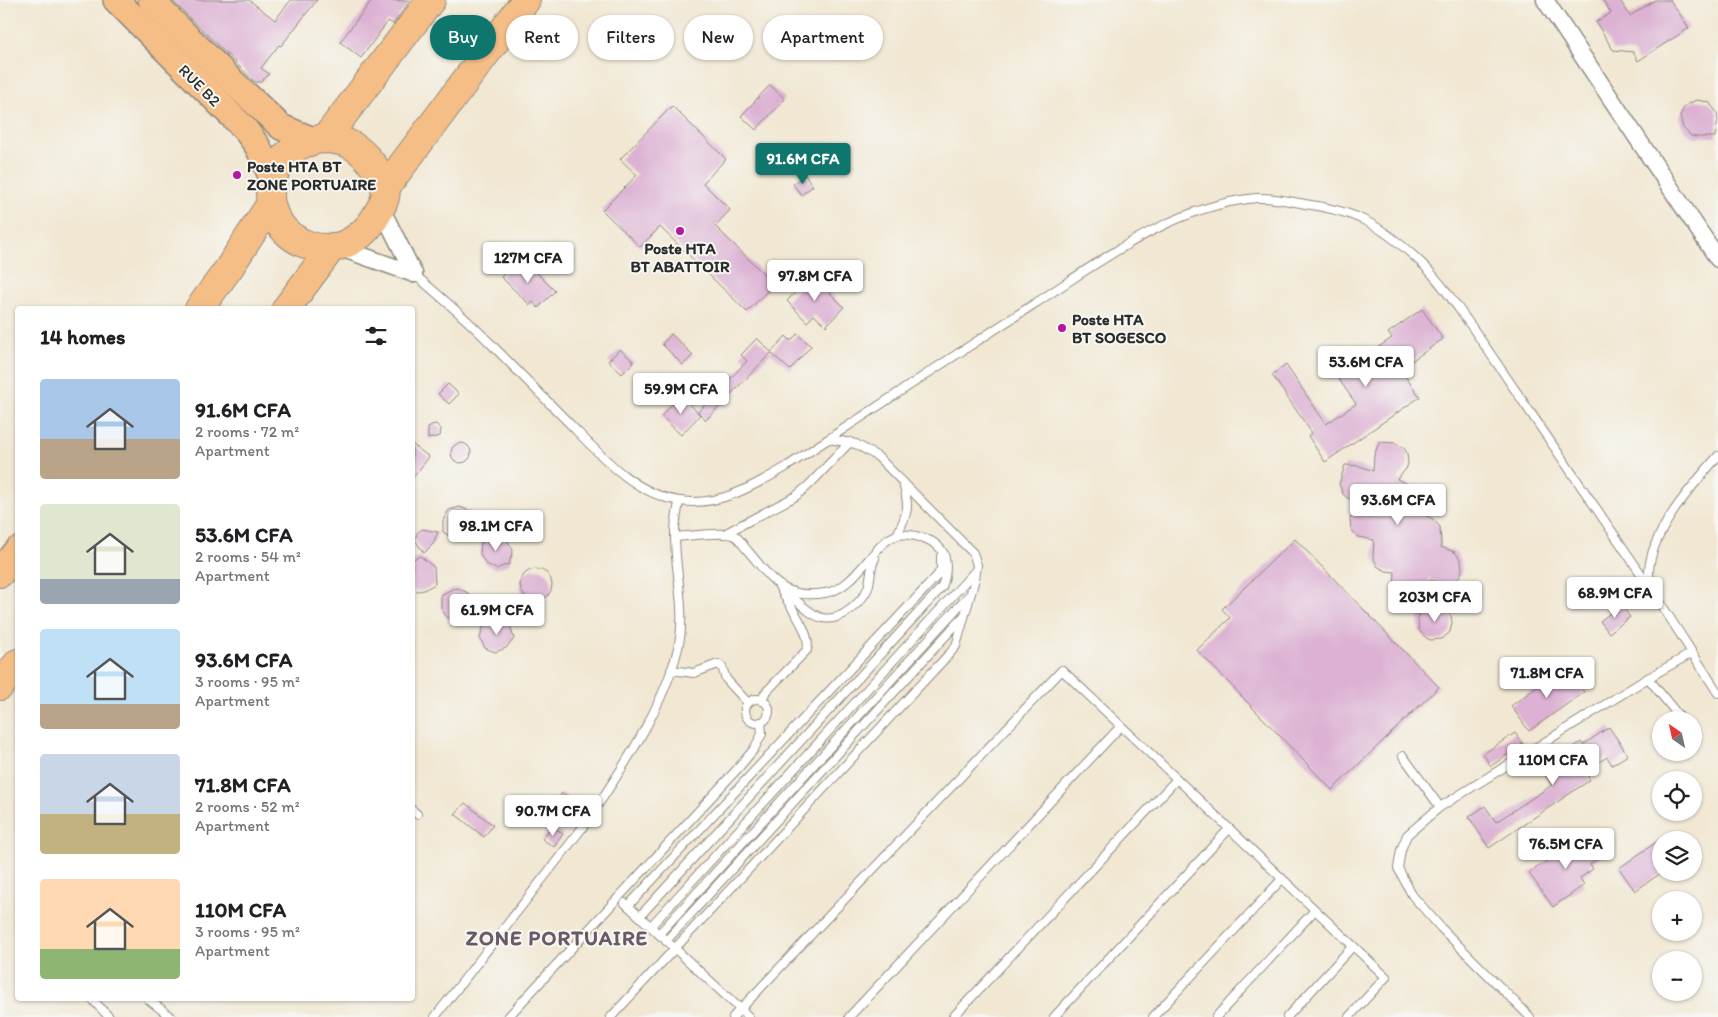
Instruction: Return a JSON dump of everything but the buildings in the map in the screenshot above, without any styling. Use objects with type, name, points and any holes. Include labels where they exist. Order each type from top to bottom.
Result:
[{"type":"highway","points":[[319,140],[431,0]]},
{"type":"highway","points":[[271,192],[280,226],[291,237],[306,245],[322,248],[335,247],[353,240],[366,230],[383,198],[526,0]]},
{"type":"highway","points":[[201,306],[229,268],[271,192],[279,164],[290,151],[304,142],[336,140],[352,145],[364,155],[383,198]]},
{"type":"highway","points":[[288,306],[335,247]]},
{"type":"highway","points":[[0,573],[15,554]]},
{"type":"highway","points":[[0,686],[15,667]]},
{"type":"main road","name":"RUE B2","points":[[116,0],[245,129],[258,147],[271,192]]},
{"type":"main road","name":"RUE B2","points":[[150,0],[232,81],[282,127],[291,132],[319,140]]},
{"type":"street","points":[[1545,0],[1718,259]]},
{"type":"street","points":[[383,198],[414,274]]},
{"type":"street","points":[[335,247],[414,274]]},
{"type":"lane","points":[[414,274],[462,314],[595,450],[628,478],[651,492],[679,501],[698,502],[733,495],[778,471],[1121,248],[1162,226],[1202,210],[1258,198],[1333,209],[1352,214],[1379,228],[1416,258],[1434,277],[1472,327],[1652,590],[1718,693]]},
{"type":"lane","points":[[612,1017],[956,646],[976,569],[976,559],[973,553],[878,457],[856,444],[829,438]]},
{"type":"lane","points":[[676,537],[726,533],[796,496],[850,442]]},
{"type":"lane","points":[[1652,590],[1649,572],[1654,549],[1668,521],[1688,492],[1718,456]]},
{"type":"lane","points":[[897,535],[907,514],[907,498],[903,482]]},
{"type":"lane","points":[[435,1017],[598,806],[640,738],[668,682],[680,638],[676,537],[679,501]]},
{"type":"lane","points":[[640,916],[942,588],[947,567],[943,553],[938,545],[911,535],[897,535],[889,539],[853,577],[836,589],[827,593],[788,592],[769,577],[736,537],[726,533]]},
{"type":"lane","points":[[628,906],[937,576],[941,569],[938,545]]},
{"type":"lane","points":[[777,583],[810,612],[820,618],[831,620],[847,612],[861,599],[868,588],[871,566],[879,548]]},
{"type":"lane","points":[[650,926],[976,569]]},
{"type":"lane","points":[[762,701],[765,693],[807,650],[809,645],[804,628],[777,583]]},
{"type":"lane","points":[[659,934],[971,592]]},
{"type":"lane","points":[[666,941],[965,615]]},
{"type":"lane","points":[[1530,1017],[1441,928],[1412,895],[1398,868],[1401,850],[1407,835],[1440,807],[1648,678],[1692,653]]},
{"type":"lane","points":[[671,670],[694,673],[718,664],[722,667],[726,679],[748,703]]},
{"type":"lane","points":[[733,1017],[1062,670],[1386,977],[1349,1017]]},
{"type":"lane","points":[[1648,678],[1675,711]]},
{"type":"lane","points":[[508,1017],[620,898],[754,749],[762,734],[761,722],[768,714],[767,706],[762,701],[755,700],[748,703],[745,710],[747,718],[753,722],[761,722]]},
{"type":"lane","points":[[848,1017],[1121,726]]},
{"type":"lane","points":[[1403,756],[1440,807]]},
{"type":"lane","points":[[953,1017],[1177,779]]},
{"type":"lane","points":[[1054,1017],[1229,829]]},
{"type":"lane","points":[[1153,1017],[1282,879]]},
{"type":"lane","points":[[620,898],[749,1017]]},
{"type":"lane","points":[[1216,1017],[1315,910]]},
{"type":"lane","points":[[1287,1017],[1353,946]]},
{"type":"lane","points":[[94,1001],[109,1017]]},
{"type":"lane","points":[[151,1001],[172,1017]]},
{"type":"place","name":"Poste HTA BT ZONE PORTUAIRE","points":[[237,175]]},
{"type":"place","name":"Poste HTA BT ABATTOIR","points":[[680,231]]},
{"type":"place","name":"Poste HTA BT SOGESCO","points":[[1062,328]]},
{"type":"district","name":"ZONE PORTUAIRE","points":[[557,938]]}]
